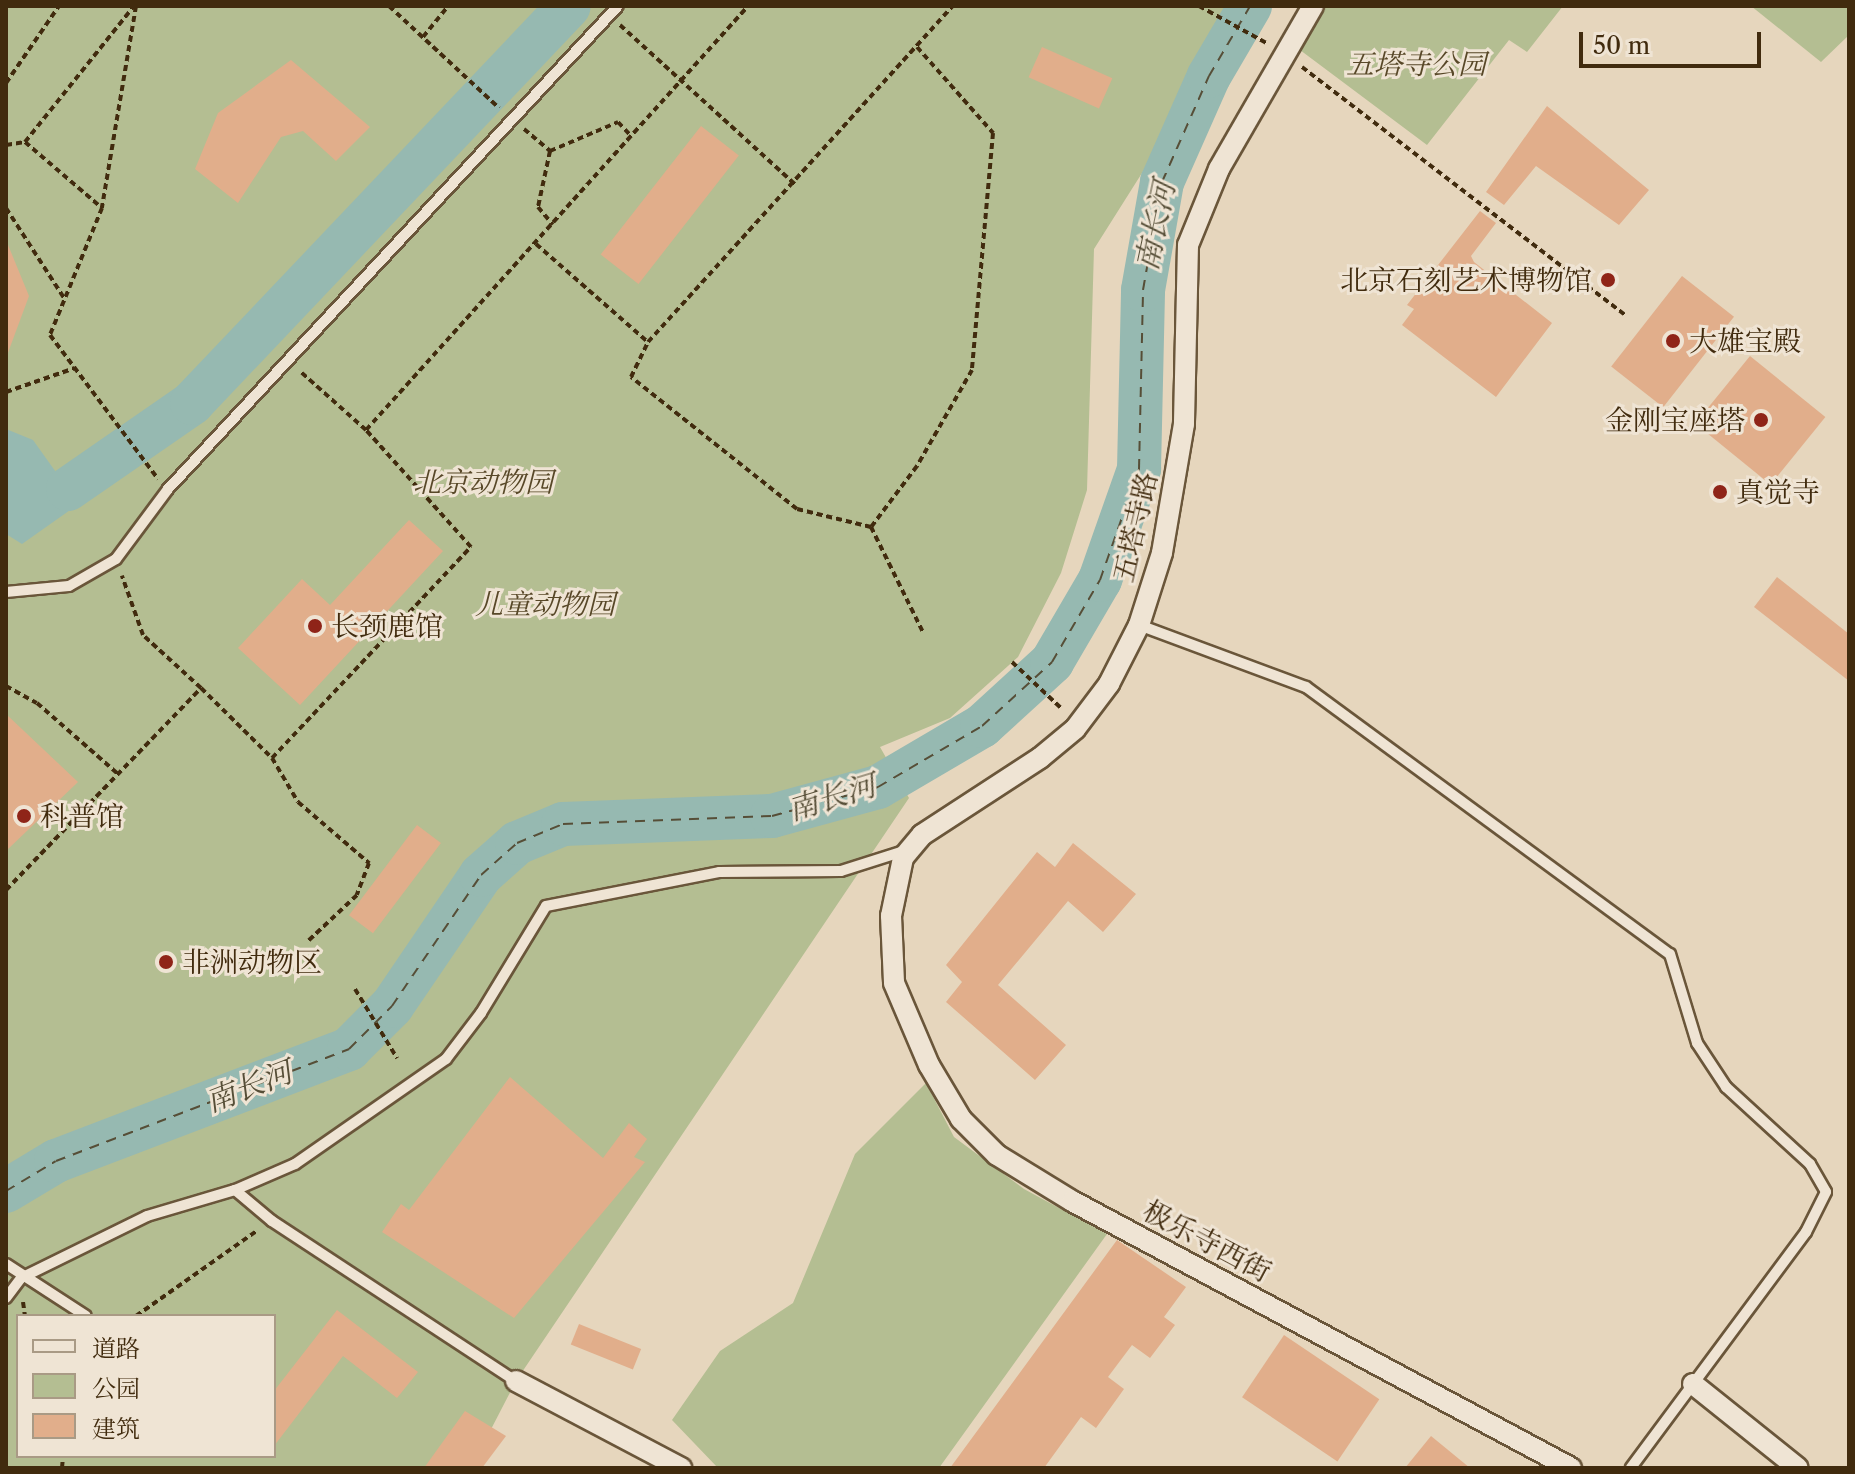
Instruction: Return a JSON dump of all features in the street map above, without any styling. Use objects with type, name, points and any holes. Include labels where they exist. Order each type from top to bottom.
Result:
[{"type":"street","name":"五塔寺路","points":[[894,983],[891,916],[903,858],[922,835],[1040,758],[1079,724],[1109,684],[1139,625],[1162,553],[1184,424],[1188,245],[1219,169],[1277,49],[1313,6]]},
{"type":"street","name":"极乐寺西街","points":[[894,983],[929,1065],[961,1119],[997,1155],[1072,1201],[1571,1468]]},
{"type":"street","points":[[516,1381],[681,1468]]},
{"type":"street","points":[[1693,1384],[1798,1468]]},
{"type":"lane","points":[[6,592],[69,586],[116,559],[168,489],[290,362],[510,117],[618,6]]},
{"type":"lane","points":[[1139,625],[1306,687],[1670,954],[1697,1043],[1726,1087],[1810,1164],[1826,1192],[1806,1232],[1631,1468]]},
{"type":"lane","points":[[6,1298],[21,1278],[147,1216],[235,1190],[295,1164],[446,1059],[481,1013],[546,906],[719,872],[841,871],[910,850]]},
{"type":"lane","points":[[235,1190],[272,1221],[516,1381]]},
{"type":"lane","points":[[6,1264],[21,1278],[83,1314]]},
{"type":"path","points":[[6,83],[59,6]]},
{"type":"path","points":[[6,145],[25,142],[135,6]]},
{"type":"path","points":[[135,6],[102,208],[50,335],[145,465]]},
{"type":"path","points":[[389,6],[550,151]]},
{"type":"path","points":[[423,37],[448,6]]},
{"type":"path","points":[[366,430],[748,6]]},
{"type":"path","points":[[923,632],[871,527],[797,509],[631,377],[648,342],[796,185],[953,6]]},
{"type":"path","points":[[1199,6],[1277,49],[1627,316]]},
{"type":"path","points":[[609,15],[796,185]]},
{"type":"path","points":[[871,527],[917,466],[972,370],[987,235],[993,133],[916,47]]},
{"type":"path","points":[[550,151],[618,122],[631,136]]},
{"type":"path","points":[[25,142],[102,208]]},
{"type":"path","points":[[550,151],[538,207],[553,225]]},
{"type":"path","points":[[8,211],[64,298]]},
{"type":"path","points":[[536,244],[648,342]]},
{"type":"path","points":[[272,758],[471,547],[366,430],[290,362]]},
{"type":"path","points":[[6,392],[75,368]]},
{"type":"path","points":[[116,559],[143,635],[272,758],[298,802],[369,863],[357,895],[307,942]]},
{"type":"path","points":[[1012,662],[1079,724]]},
{"type":"path","points":[[6,686],[37,703],[118,774]]},
{"type":"path","points":[[6,890],[201,688]]},
{"type":"path","points":[[355,989],[397,1058]]},
{"type":"path","points":[[139,1314],[272,1221]]},
{"type":"green space","name":"北京动物园","points":[[6,6],[1232,6],[1142,173],[1094,249],[1087,490],[1061,573],[1018,657],[950,718],[880,747],[909,798],[516,1381],[471,1468],[6,1468]]},
{"type":"green space","name":"五塔寺公园","points":[[1318,6],[1563,6],[1527,52],[1509,40],[1427,145],[1296,47]]},
{"type":"green space","points":[[1751,6],[1849,6],[1849,35],[1821,62]]},
{"type":"green space","points":[[926,1083],[954,1137],[1024,1189],[1107,1234],[939,1468],[718,1468],[672,1420],[720,1351],[793,1303],[855,1154]]},
{"type":"water","points":[[6,429],[33,440],[68,489],[73,508],[22,544],[6,534]]},
{"type":"building","points":[[1042,47],[1112,78],[1099,108],[1029,77]]},
{"type":"building","points":[[291,60],[370,127],[336,161],[303,131],[281,137],[238,203],[195,169],[218,113]]},
{"type":"building","points":[[1547,106],[1649,190],[1619,225],[1536,166],[1504,205],[1486,192]]},
{"type":"building","points":[[701,126],[739,156],[638,284],[601,254]]},
{"type":"building","points":[[1480,211],[1496,223],[1471,256],[1474,262],[1552,323],[1496,397],[1402,325],[1414,309],[1407,305]]},
{"type":"building","points":[[6,240],[29,296],[6,358]]},
{"type":"building","name":"大雄宝殿","points":[[1682,276],[1734,317],[1663,407],[1611,367]]},
{"type":"building","name":"金刚宝座塔","points":[[1750,356],[1825,417],[1771,485],[1695,424]]},
{"type":"building","name":"长颈鹿馆","points":[[409,520],[443,551],[300,705],[238,648],[302,579],[330,605]]},
{"type":"building","points":[[1777,577],[1849,634],[1849,681],[1754,607]]},
{"type":"building","name":"科普馆","points":[[6,714],[78,782],[6,851]]},
{"type":"building","points":[[417,825],[441,843],[373,933],[349,915]]},
{"type":"building","points":[[1073,843],[1136,894],[1103,932],[1068,901],[998,985],[1066,1045],[1035,1080],[946,1002],[962,982],[946,965],[1037,852],[1055,867]]},
{"type":"building","points":[[510,1077],[603,1158],[629,1123],[647,1139],[634,1157],[645,1162],[514,1318],[382,1232],[401,1204],[409,1210]]},
{"type":"building","points":[[1117,1240],[1186,1287],[1164,1317],[1175,1325],[1150,1358],[1132,1345],[1108,1377],[1124,1389],[1096,1428],[1081,1417],[1044,1468],[950,1468]]},
{"type":"building","points":[[337,1310],[418,1372],[397,1398],[343,1356],[276,1443],[276,1388]]},
{"type":"building","points":[[579,1324],[641,1349],[633,1369],[571,1344]]},
{"type":"building","points":[[1284,1335],[1379,1399],[1337,1461],[1242,1397]]},
{"type":"building","points":[[465,1411],[506,1436],[482,1468],[424,1468]]},
{"type":"building","points":[[1431,1436],[1470,1468],[1405,1468]]},
{"type":"waterway","points":[[68,489],[192,403],[569,6]]},
{"type":"waterway","name":"南长河","points":[[6,1191],[56,1161],[349,1049],[392,1006],[481,875],[517,843],[563,824],[772,816],[878,787],[982,726],[1052,662],[1100,580],[1139,469],[1143,290],[1162,182],[1209,76],[1250,6]]},
{"type":"ferry route","points":[[6,1191],[56,1161],[349,1049],[392,1006],[481,875],[517,843],[563,824],[772,816],[878,787],[982,726],[1052,662],[1100,580],[1139,469],[1143,290],[1162,182],[1209,76],[1250,6]]},
{"type":"place","name":"北京石刻艺术博物馆","points":[[1608,280]]},
{"type":"place","name":"大雄宝殿","points":[[1673,341]]},
{"type":"place","name":"金刚宝座塔","points":[[1761,420]]},
{"type":"place","name":"真觉寺","points":[[1720,492]]},
{"type":"place","name":"长颈鹿馆","points":[[315,626]]},
{"type":"place","name":"科普馆","points":[[24,816]]},
{"type":"place","name":"非洲动物区","points":[[166,962]]},
{"type":"park label","name":"儿童动物园","points":[[545,604]]}]
